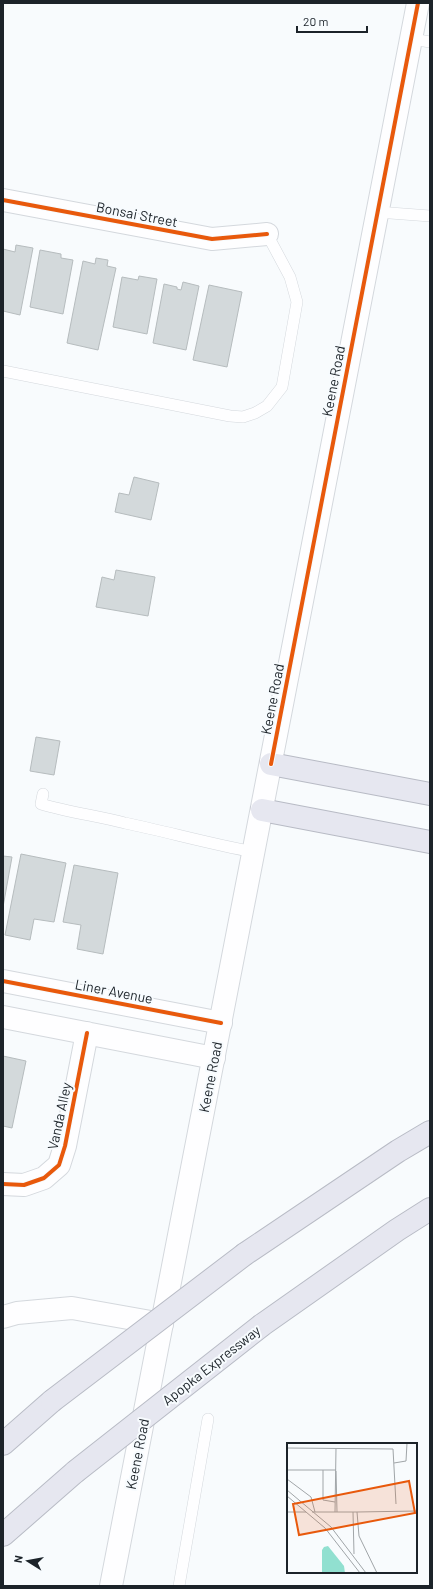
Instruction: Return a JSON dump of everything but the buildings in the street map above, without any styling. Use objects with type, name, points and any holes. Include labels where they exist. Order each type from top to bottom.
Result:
[{"type":"highway","points":[[271,764],[430,794]]},
{"type":"highway","points":[[262,810],[430,842]]},
{"type":"highway","points":[[3,1444],[52,1401],[245,1254],[398,1151],[430,1132]]},
{"type":"highway","name":"Apopka Expressway","points":[[3,1535],[75,1472],[262,1325],[397,1230],[430,1210]]},
{"type":"street","name":"Keene Road","points":[[111,1586],[377,212],[421,41],[418,3]]},
{"type":"street","name":"Bonsai Street","points":[[3,200],[212,239],[267,234]]},
{"type":"street","name":"Liner Avenue","points":[[3,981],[221,1023]]},
{"type":"street","points":[[3,1017],[214,1058]]},
{"type":"street","name":"Vanda Alley","points":[[3,1184],[24,1185],[44,1178],[59,1165],[65,1146],[87,1033]]},
{"type":"street","points":[[3,1317],[16,1313],[72,1308],[162,1324]]},
{"type":"lane","points":[[377,212],[430,216]]},
{"type":"lane","points":[[3,372],[230,416],[243,417],[256,413],[267,406],[282,387],[297,302],[290,277],[267,234]]},
{"type":"lane","points":[[43,794],[41,804],[58,809],[125,823],[210,844],[254,852]]},
{"type":"lane","points":[[178,1586],[208,1419]]},
{"type":"cycle path","points":[[271,764],[418,3]]},
{"type":"cycle path","points":[[3,200],[212,239],[267,234]]},
{"type":"cycle path","points":[[3,981],[221,1023]]},
{"type":"cycle path","points":[[3,1184],[24,1185],[44,1178],[59,1165],[65,1146],[87,1033]]}]
